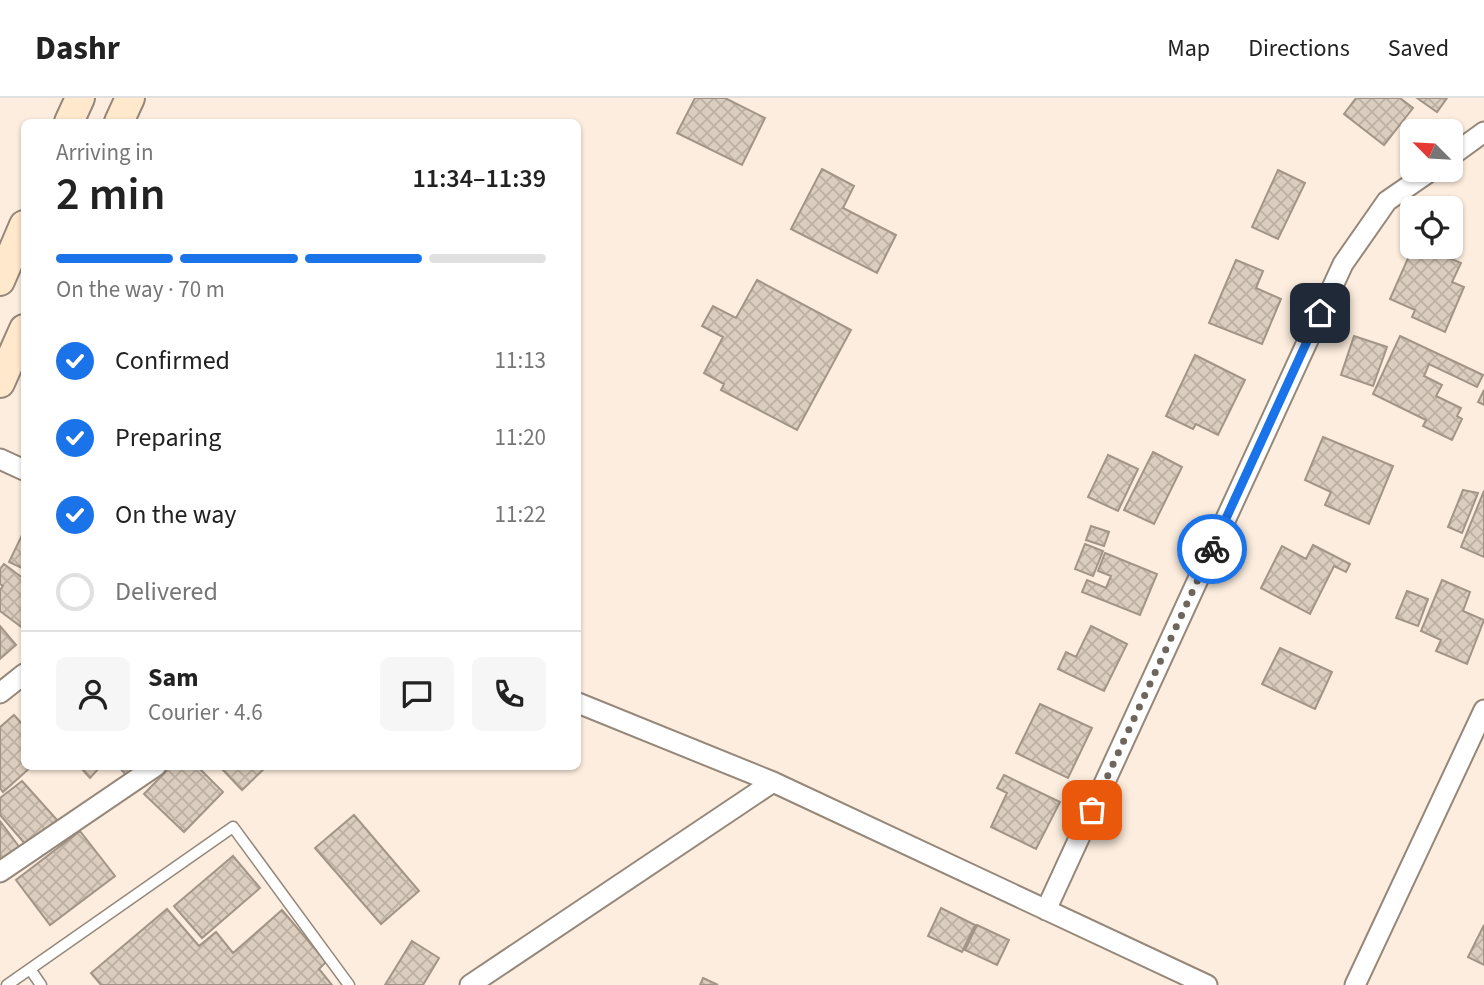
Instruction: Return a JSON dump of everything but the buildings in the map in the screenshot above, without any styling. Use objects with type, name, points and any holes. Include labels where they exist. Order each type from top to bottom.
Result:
[{"type":"main road","points":[[70,119],[80,98]]},
{"type":"main road","points":[[120,119],[130,98]]},
{"type":"main road","points":[[0,281],[21,232]]},
{"type":"main road","points":[[0,383],[21,337]]},
{"type":"street","points":[[1463,147],[1484,132]]},
{"type":"street","points":[[1046,910],[1343,264],[1387,201],[1415,182]]},
{"type":"street","points":[[0,458],[21,468]]},
{"type":"street","points":[[0,693],[21,676]]},
{"type":"street","points":[[581,704],[773,782],[1207,985]]},
{"type":"street","points":[[1355,985],[1484,710]]},
{"type":"street","points":[[0,872],[150,770]]},
{"type":"street","points":[[470,985],[773,782]]},
{"type":"lane","points":[[7,985],[233,827],[349,985]]},
{"type":"lane","points":[[30,969],[41,985]]},
{"type":"way so far","points":[[1092,810],[1212,549]]},
{"type":"route","points":[[1212,549],[1320,313]]}]
